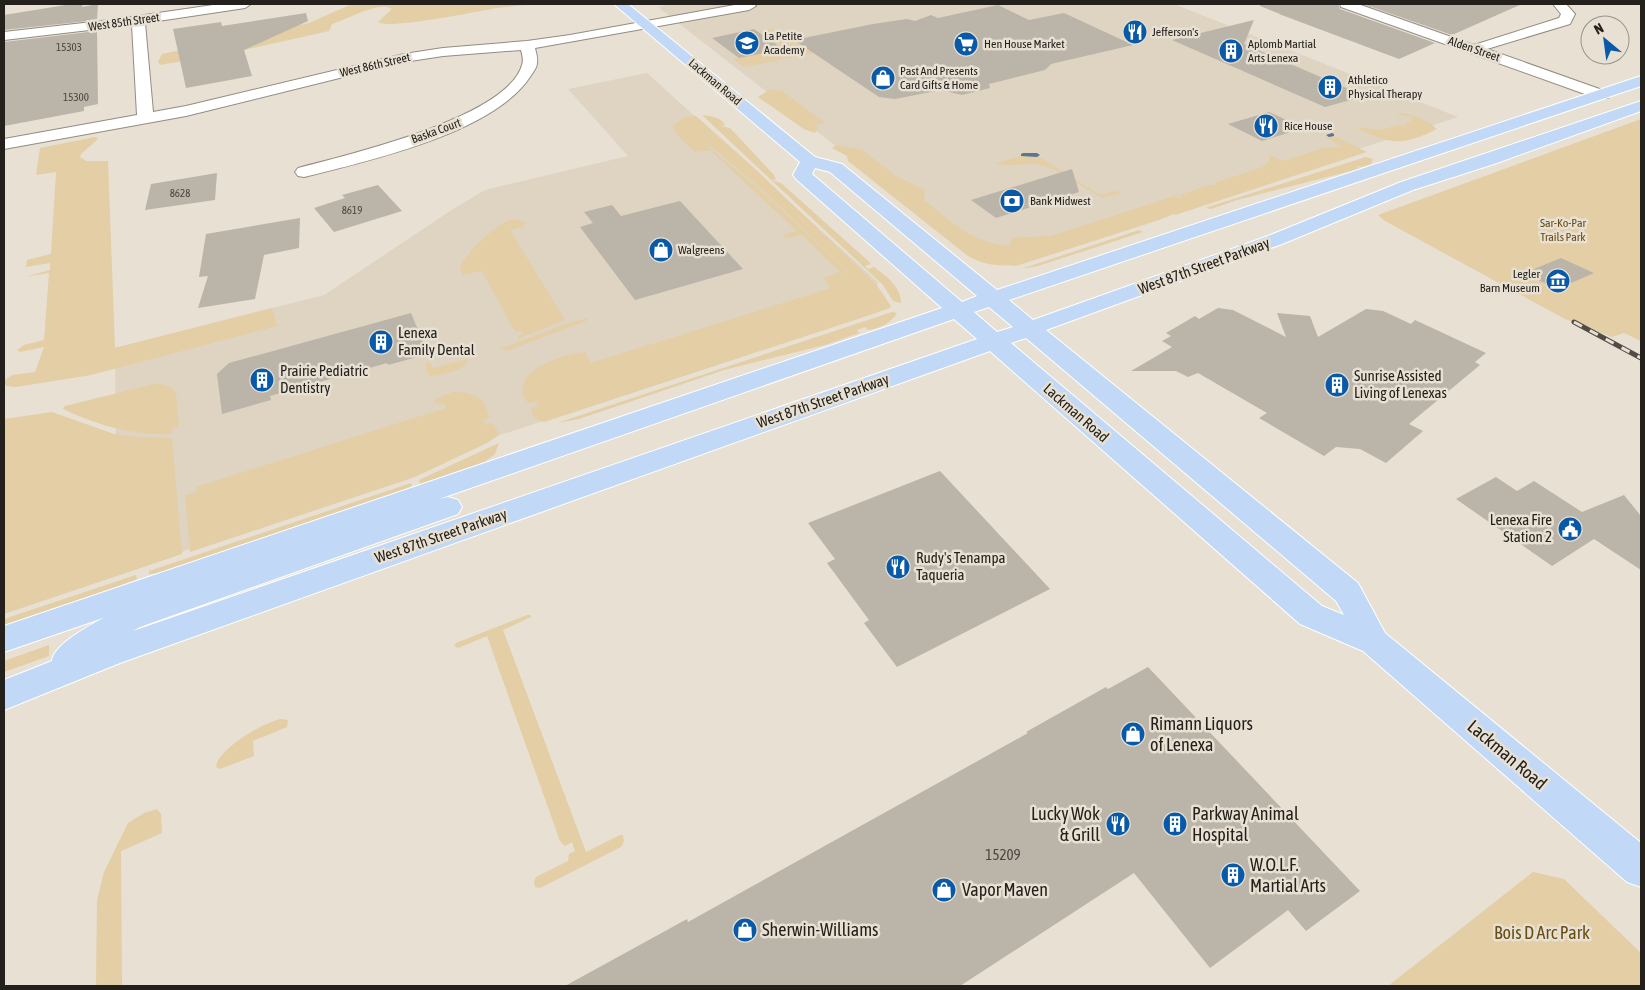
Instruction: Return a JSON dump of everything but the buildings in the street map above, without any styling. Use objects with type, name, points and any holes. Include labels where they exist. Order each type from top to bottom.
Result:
[{"type":"main road","name":"Lackman Road","points":[[620,4],[809,161],[836,168],[1347,592],[1374,642]]},
{"type":"main road","points":[[4,639],[993,298],[1641,81]]},
{"type":"main road","name":"West 87th Street Parkway","points":[[4,695],[109,653],[1276,240],[1407,186],[1641,106]]},
{"type":"main road","name":"Lackman Road","points":[[809,161],[802,175],[1311,615],[1374,642],[1641,868]]},
{"type":"main road","points":[[34,684],[98,636],[129,618],[528,479],[539,472],[534,457]]},
{"type":"street","name":"West 85th Street","points":[[4,36],[138,20],[245,4]]},
{"type":"street","name":"Alden Street","points":[[1346,4],[1602,95]]},
{"type":"street","points":[[1474,49],[1565,21],[1568,14],[1564,7],[1559,4]]},
{"type":"street","name":"West 86th Street","points":[[4,144],[212,105],[404,58],[443,52],[527,45],[749,6]]},
{"type":"street","points":[[138,20],[145,118]]},
{"type":"street","name":"Baska Court","points":[[304,172],[440,131],[483,111],[514,88],[525,75],[530,65],[527,45]]},
{"type":"shaded area","points":[[672,4],[1174,4],[1458,117],[1013,260],[965,247],[658,7]]},
{"type":"shaded area","points":[[647,73],[878,282],[861,317],[390,471],[393,482],[117,573],[115,348],[324,295],[450,211],[485,190],[628,156],[568,89]]},
{"type":"green space","points":[[352,4],[540,4],[497,8],[398,24],[378,22],[392,9],[380,7],[332,24],[329,31],[244,50],[160,65],[158,62],[162,54],[309,23]]},
{"type":"green space","points":[[772,29],[779,33],[787,32],[797,38],[803,37],[824,51],[744,67],[733,59],[783,49],[758,31]]},
{"type":"green space","points":[[769,90],[782,91],[825,123],[814,125],[818,128],[815,133],[804,129],[758,97]]},
{"type":"green space","points":[[1398,113],[1419,118],[1437,129],[1414,139],[1395,141],[1377,137],[1355,127],[1380,130],[1399,125],[1403,127],[1406,125],[1404,124],[1412,120],[1411,117],[1399,115]]},
{"type":"green space","points":[[702,115],[712,116],[723,122],[725,125],[721,126],[730,128],[773,174],[776,179],[772,180],[781,183],[866,259],[871,264],[865,266],[868,269],[874,267],[892,282],[898,291],[901,303],[893,301],[883,285]]},
{"type":"green space","points":[[696,116],[753,167],[876,284],[891,306],[861,318],[544,422],[539,420],[534,416],[531,409],[538,406],[535,401],[528,403],[523,392],[524,383],[530,374],[551,361],[585,352],[591,363],[831,288],[824,278],[840,272],[802,235],[789,238],[784,237],[785,234],[797,231],[710,150],[695,152],[679,137],[673,125],[684,118]],"holes":[[[706,145],[713,148],[767,194],[847,271],[848,276],[846,271],[765,194]]]},
{"type":"green space","name":"Sar-Ko-Par Trails Park","points":[[1641,119],[1641,341],[1624,333],[1612,337],[1565,319],[1385,221],[1378,215]]},
{"type":"green space","points":[[1332,135],[1367,152],[1175,215],[1174,212],[1174,214],[1159,220],[1016,266],[986,263],[968,256],[848,161],[847,156],[832,148],[836,145],[862,150],[896,176],[925,190],[924,200],[963,230],[984,240],[1009,246],[1013,238],[1051,236],[1175,196],[1178,198],[1183,197],[1180,195],[1209,185],[1217,185],[1215,183],[1263,167],[1269,161],[1270,155],[1283,161],[1324,148],[1342,147],[1326,137]]},
{"type":"green space","points":[[95,137],[98,139],[80,157],[86,161],[108,161],[115,348],[272,308],[277,326],[91,375],[16,387],[6,386],[4,381],[12,375],[35,372],[44,347],[20,352],[17,350],[24,345],[44,340],[49,273],[25,277],[50,270],[50,263],[26,267],[27,260],[51,254],[56,172],[36,175],[40,148]]},
{"type":"green space","points":[[1022,156],[1038,156],[1100,195],[1116,191],[1121,193],[1102,198],[1062,173],[1044,166],[996,163]]},
{"type":"green space","points":[[1366,157],[1373,159],[1371,164],[1362,167],[1356,166],[1359,168],[1351,171],[1237,200],[1211,209],[1205,208]]},
{"type":"green space","points":[[510,220],[525,222],[523,227],[510,230],[565,320],[518,339],[518,336],[523,334],[521,331],[516,332],[513,328],[482,271],[463,275],[460,268],[462,262],[481,241],[497,227]]},
{"type":"green space","points":[[1139,230],[1143,232],[1038,266],[1021,269]]},
{"type":"green space","points":[[892,312],[897,313],[884,325],[868,330],[865,327],[857,330],[859,333],[825,345],[724,370],[579,419],[557,423]]},
{"type":"green space","points":[[588,318],[586,321],[509,350],[500,349],[568,323]]},
{"type":"green space","points":[[468,359],[458,369],[432,376],[429,375],[425,364],[430,362],[433,368]]},
{"type":"green space","points":[[154,384],[170,387],[176,393],[179,427],[172,429],[172,434],[129,431],[103,425],[63,409],[65,406]]},
{"type":"green space","points":[[453,392],[466,393],[477,397],[485,405],[489,418],[483,420],[485,425],[491,423],[495,426],[499,435],[487,443],[415,477],[190,552],[185,495],[197,492],[196,487],[446,408],[444,403],[438,404],[434,402],[435,399]]},
{"type":"green space","points":[[52,412],[114,434],[172,438],[182,554],[4,614],[4,419]]},
{"type":"green space","points":[[499,443],[495,454],[484,462],[420,484],[419,480]]},
{"type":"green space","points":[[411,483],[412,486],[398,493],[160,573],[149,574],[149,571]]},
{"type":"green space","points":[[136,575],[137,579],[120,586],[4,626],[4,619]]},
{"type":"green space","points":[[531,615],[531,617],[503,630],[586,852],[620,835],[623,835],[624,841],[621,847],[540,888],[535,887],[536,877],[568,861],[569,854],[575,851],[572,842],[565,846],[560,841],[487,636],[458,648],[454,646],[456,643]]},
{"type":"green space","points":[[49,645],[49,656],[4,672],[4,661]]},
{"type":"green space","points":[[281,719],[288,720],[287,727],[253,741],[254,756],[220,769],[216,767],[225,752],[243,737],[264,725]]},
{"type":"green space","points":[[157,809],[161,814],[162,833],[121,851],[122,986],[96,986],[97,900],[104,872],[128,823],[144,813]]},
{"type":"green space","name":"Bois D Arc Park","points":[[1533,872],[1564,879],[1641,953],[1641,986],[1388,986]]},
{"type":"waterway","points":[[1023,155],[1037,155]]},
{"type":"railway","points":[[1574,322],[1641,358]]},
{"type":"place","name":"Jefferson's","points":[[1135,32]]},
{"type":"place","name":"La Petite Academy","points":[[747,43]]},
{"type":"place","name":"Hen House Market","points":[[966,44]]},
{"type":"place","name":"Aplomb Martial Arts Lenexa","points":[[1231,51]]},
{"type":"place","name":"Past And Presents Card Gifts & Home","points":[[883,78]]},
{"type":"place","name":"Athletico Physical Therapy","points":[[1330,87]]},
{"type":"place","name":"Rice House","points":[[1266,126]]},
{"type":"place","name":"Bank Midwest","points":[[1012,201]]},
{"type":"place","name":"Walgreens","points":[[661,250]]},
{"type":"place","name":"Legler Barn Museum","points":[[1558,281]]},
{"type":"place","name":"Lenexa Family Dental","points":[[381,342]]},
{"type":"place","name":"Prairie Pediatric Dentistry","points":[[262,380]]},
{"type":"place","name":"Sunrise Assisted Living of Lenexas","points":[[1337,385]]},
{"type":"place","name":"Lenexa Fire Station 2","points":[[1570,529]]},
{"type":"place","name":"Rudy's Tenampa Taqueria","points":[[898,567]]},
{"type":"place","name":"Rimann Liquors of Lenexa","points":[[1133,734]]},
{"type":"place","name":"Lucky Wok & Grill","points":[[1118,824]]},
{"type":"place","name":"Parkway Animal Hospital","points":[[1175,824]]},
{"type":"place","name":"W.O.L.F. Martial Arts","points":[[1233,875]]},
{"type":"place","name":"Vapor Maven","points":[[944,890]]},
{"type":"place","name":"Sherwin-Williams","points":[[745,930]]}]
